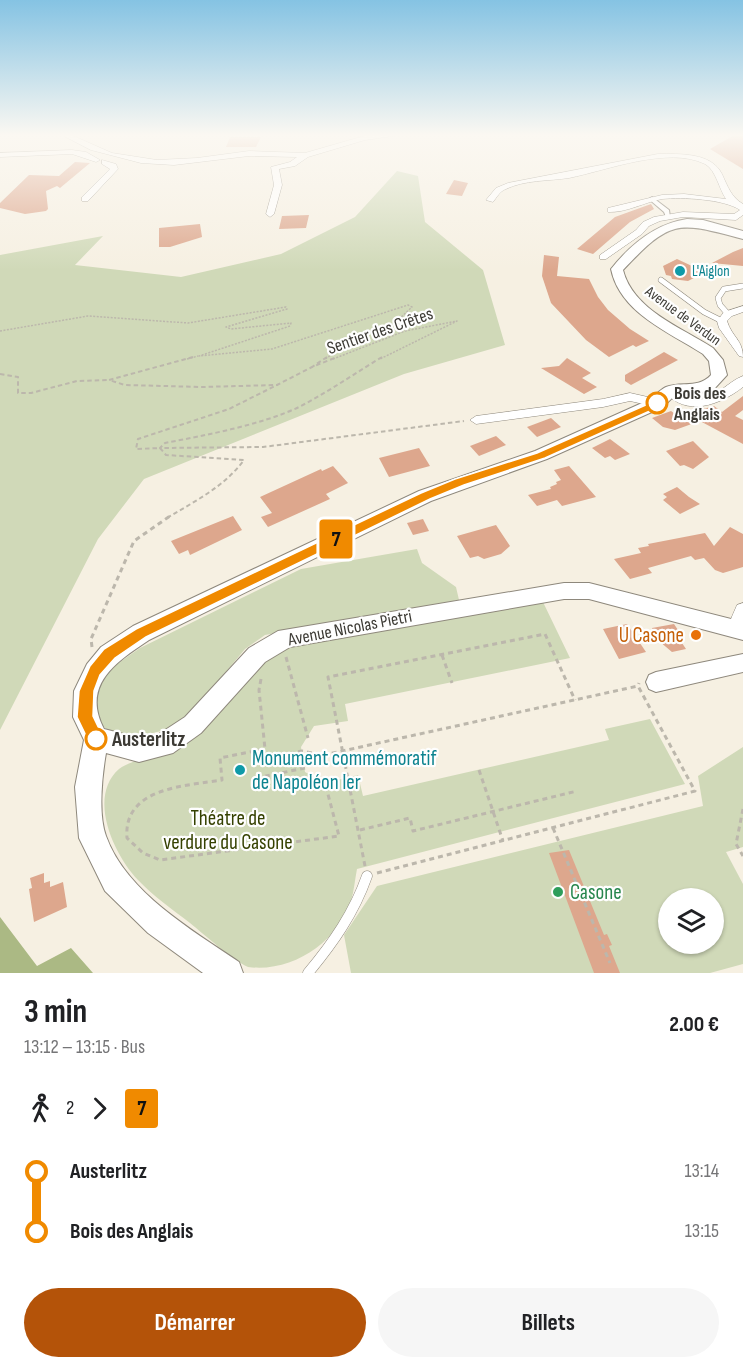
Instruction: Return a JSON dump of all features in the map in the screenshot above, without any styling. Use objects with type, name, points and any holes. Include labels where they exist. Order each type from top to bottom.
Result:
[{"type":"main road","name":"Avenue de Verdun","points":[[663,397],[697,390],[715,382],[719,375],[716,360],[708,351],[640,306],[625,293],[617,280],[617,269],[660,230],[671,224],[696,222],[743,236]]},
{"type":"main road","points":[[228,973],[158,923],[115,881],[92,838],[88,787],[96,739],[85,717],[86,691],[95,671],[110,654],[141,633],[425,496],[541,455],[663,397]]},
{"type":"main road","name":"Avenue Nicolas Pietri","points":[[96,739],[139,750],[164,745],[193,725],[257,655],[286,638],[564,591],[589,591],[740,623]]},
{"type":"street","points":[[85,199],[104,179]]},
{"type":"street","points":[[270,214],[278,179]]},
{"type":"street","points":[[490,200],[504,187],[545,179]]},
{"type":"street","points":[[603,257],[639,232],[642,226],[668,216],[695,214],[736,218],[743,210],[724,192],[720,179]]},
{"type":"street","points":[[611,210],[652,199],[684,196],[732,202]]},
{"type":"street","points":[[652,199],[667,211],[668,216]]},
{"type":"street","points":[[725,317],[743,309]]},
{"type":"street","points":[[725,317],[743,322]]},
{"type":"street","points":[[725,317],[724,328],[743,354]]},
{"type":"street","points":[[476,420],[603,403],[630,397],[663,397],[697,404],[718,397],[741,384],[743,380]]},
{"type":"street","points":[[642,685],[743,663]]},
{"type":"lane","points":[[661,280],[704,312],[725,317]]},
{"type":"lane","points":[[725,317],[718,298],[724,289],[743,286]]},
{"type":"lane","points":[[308,973],[342,930],[355,908],[367,876]]},
{"type":"path","name":"Sentier des Crêtes","points":[[199,356],[272,349],[408,305],[412,307],[396,322],[360,337],[312,367]]},
{"type":"path","points":[[0,331],[88,316],[188,323],[286,307],[287,309],[226,327],[231,329],[291,323],[290,326],[199,356],[109,380],[77,381],[31,393],[18,393],[18,377],[0,374]]},
{"type":"path","name":"Sentier des Crêtes","points":[[160,448],[165,443],[218,433],[296,408],[346,382],[381,358],[457,321],[451,320],[405,331],[312,367]]},
{"type":"path","points":[[312,367],[229,409],[138,439],[136,449],[263,447],[476,420]]},
{"type":"path","points":[[109,380],[125,385],[202,387],[277,385]]},
{"type":"path","points":[[95,671],[91,639],[134,541],[151,527],[219,487],[234,474],[244,460],[218,456],[188,459],[166,455],[160,448]]},
{"type":"path","points":[[256,778],[304,768],[324,755],[342,751],[575,700],[642,685],[695,791],[367,876],[342,751],[328,677],[545,634],[575,700]]},
{"type":"path","points":[[442,655],[452,683]]},
{"type":"path","points":[[277,659],[286,657],[308,738]]},
{"type":"path","points":[[262,674],[259,690],[266,749],[220,759],[222,780],[151,795],[136,808],[128,820],[127,838],[143,853],[160,860],[339,836],[326,783]]},
{"type":"path","points":[[254,761],[302,751],[324,755]]},
{"type":"path","points":[[479,770],[503,841]]},
{"type":"path","points":[[358,831],[410,818],[413,831],[577,791]]},
{"type":"path","points":[[743,809],[736,844],[743,856]]},
{"type":"path","points":[[553,828],[610,963]]},
{"type":"green space","points":[[389,179],[419,179],[425,222],[483,270],[505,345],[404,374],[144,479],[98,539],[0,730],[0,255],[103,236],[75,265],[181,277],[281,254],[355,217]]},
{"type":"green space","points":[[417,549],[422,563],[456,587],[459,600],[265,635],[245,649],[189,716],[169,729],[133,738],[116,735],[105,728],[98,719],[96,694],[101,681],[110,669],[140,648],[301,569]]},
{"type":"green space","name":"Théatre de verdure du Casone","points":[[542,600],[570,658],[345,704],[348,721],[314,726],[301,747],[305,772],[325,783],[358,775],[363,796],[609,740],[605,729],[650,719],[685,784],[357,869],[351,901],[345,916],[325,941],[297,959],[265,968],[248,967],[227,953],[150,892],[120,856],[108,826],[105,810],[105,795],[110,781],[119,769],[135,761],[281,648]]},
{"type":"green space","name":"Casone","points":[[743,747],[743,847],[726,852],[743,884],[743,964],[710,973],[351,973],[344,935],[377,886],[703,806],[698,776]]},
{"type":"green space","points":[[0,917],[37,966],[71,948],[93,973],[0,973]]},
{"type":"building","points":[[24,179],[70,179],[60,188],[57,186],[46,191],[48,209],[46,211],[25,214],[0,208],[0,203]]},
{"type":"building","points":[[454,180],[468,183],[462,196],[446,194]]},
{"type":"building","points":[[651,204],[654,209],[630,222],[593,254],[577,249],[615,217]]},
{"type":"building","points":[[309,215],[306,228],[279,229],[282,216]]},
{"type":"building","points":[[200,224],[202,237],[170,247],[159,247],[159,228]]},
{"type":"building","name":"L'Aiglon","points":[[743,248],[743,266],[712,263],[733,252]]},
{"type":"building","points":[[544,255],[559,257],[557,276],[589,279],[608,310],[630,329],[649,341],[636,347],[633,345],[609,357],[586,340],[551,303],[542,276]]},
{"type":"building","name":"L'Aiglon","points":[[677,259],[692,266],[714,268],[688,281],[672,279],[671,276],[666,275],[663,266]]},
{"type":"building","points":[[664,352],[678,360],[631,385],[625,381],[625,375]]},
{"type":"building","points":[[567,358],[591,373],[582,378],[597,387],[584,394],[541,368],[559,366]]},
{"type":"building","points":[[743,396],[743,410],[735,416],[743,420],[743,444],[700,421],[675,430],[663,427],[652,418],[671,411],[678,416],[714,406],[722,412]]},
{"type":"building","points":[[551,418],[561,427],[537,437],[527,427]]},
{"type":"building","points":[[496,436],[506,445],[479,456],[470,446]]},
{"type":"building","points":[[610,439],[630,454],[615,460],[610,456],[605,458],[592,448]]},
{"type":"building","points":[[693,441],[709,457],[693,469],[684,465],[680,466],[666,451]]},
{"type":"building","points":[[419,448],[430,466],[389,477],[379,458]]},
{"type":"building","points":[[333,466],[348,483],[326,494],[330,499],[268,527],[261,517],[272,513],[260,497],[321,469],[322,471]]},
{"type":"building","points":[[569,466],[596,497],[562,506],[557,500],[537,506],[528,495],[551,489],[550,487],[561,480],[554,470]]},
{"type":"building","points":[[677,487],[700,504],[680,514],[663,500],[667,497],[663,494]]},
{"type":"building","points":[[233,516],[242,530],[190,555],[188,550],[179,554],[171,541]]},
{"type":"building","points":[[423,519],[429,531],[413,535],[407,523]]},
{"type":"building","points":[[496,525],[510,546],[501,554],[484,559],[478,556],[470,558],[457,536]]},
{"type":"building","points":[[730,527],[743,534],[743,567],[723,573],[715,570],[704,558],[695,560],[691,556],[648,568],[652,573],[630,579],[614,559],[641,553],[638,548],[649,546],[648,544],[705,533],[714,546]]},
{"type":"building","points":[[627,624],[646,652],[619,659],[603,629]]},
{"type":"building","points":[[674,624],[684,639],[680,640],[686,649],[672,652],[647,631]]},
{"type":"building","points":[[569,850],[604,935],[607,934],[612,945],[609,946],[620,973],[594,973],[549,853]]},
{"type":"building","points":[[44,873],[44,883],[50,881],[50,887],[63,882],[67,907],[34,922],[29,889],[32,888],[30,878]]},
{"type":"bus line","name":"7","points":[[96,739],[85,717],[86,691],[95,671],[110,654],[141,633],[425,496],[541,455],[657,403]]},
{"type":"place","name":"L'Aiglon","points":[[680,271]]},
{"type":"place","name":"Bois des Anglais","points":[[657,403]]},
{"type":"place","name":"U Casone","points":[[696,635]]},
{"type":"place","name":"Austerlitz","points":[[96,739]]},
{"type":"place","name":"Monument commémoratif de Napoléon Ier","points":[[240,770]]},
{"type":"place","name":"Casone","points":[[558,892]]}]
